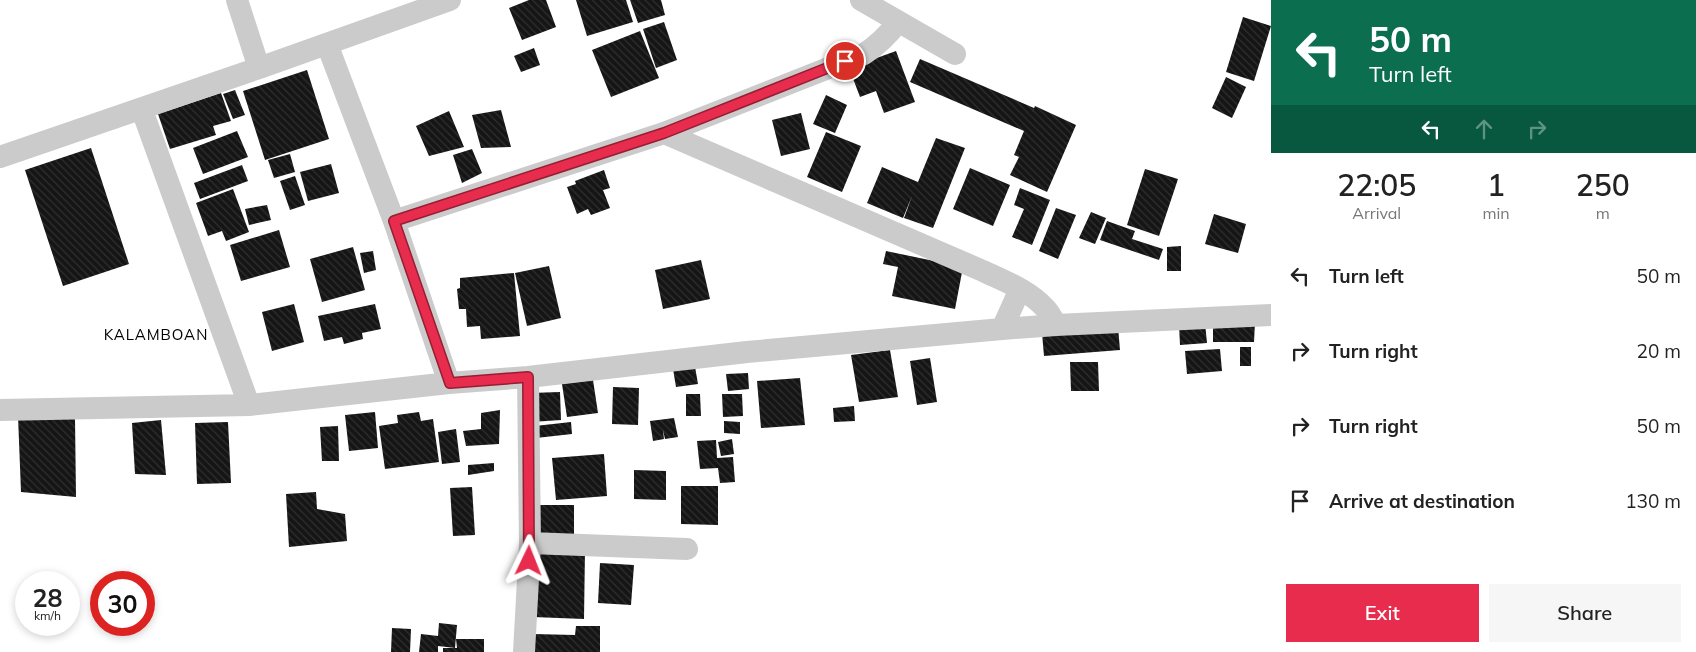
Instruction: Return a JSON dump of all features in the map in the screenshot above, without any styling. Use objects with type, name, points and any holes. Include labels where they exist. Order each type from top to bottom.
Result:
[{"type":"street","points":[[238,0],[259,68]]},
{"type":"street","points":[[0,157],[142,110],[450,0]]},
{"type":"street","points":[[860,0],[955,54]]},
{"type":"street","points":[[394,221],[664,133],[864,54],[890,33],[898,22]]},
{"type":"street","points":[[327,44],[394,221],[450,383]]},
{"type":"street","points":[[142,110],[249,405]]},
{"type":"street","points":[[664,133],[974,267],[1020,289],[1035,298],[1047,309],[1056,325]]},
{"type":"street","points":[[1002,329],[1020,289]]},
{"type":"street","points":[[0,410],[249,405],[450,383],[528,377],[747,352],[1002,329],[1271,315]]},
{"type":"street","points":[[524,652],[530,543],[528,377]]},
{"type":"street","points":[[530,543],[687,549]]},
{"type":"building","points":[[529,0],[546,0],[556,27],[522,40],[509,8]]},
{"type":"building","points":[[576,0],[626,0],[633,22],[587,36]]},
{"type":"building","points":[[630,0],[661,0],[665,15],[638,23]]},
{"type":"building","points":[[1243,17],[1271,26],[1254,81],[1226,72]]},
{"type":"building","points":[[664,22],[677,60],[656,68],[643,29]]},
{"type":"building","points":[[640,31],[659,78],[611,97],[592,50]]},
{"type":"building","points":[[534,48],[540,65],[521,72],[514,56]]},
{"type":"building","points":[[896,51],[915,102],[884,113],[876,91],[860,97],[849,68]]},
{"type":"building","points":[[920,59],[1034,108],[1032,113],[1035,106],[1076,125],[1047,192],[1010,175],[1019,157],[1014,155],[1024,131],[910,82]]},
{"type":"building","points":[[307,70],[329,139],[265,160],[243,91]]},
{"type":"building","points":[[1226,77],[1246,87],[1232,118],[1212,108]]},
{"type":"building","points":[[235,90],[245,115],[233,119],[223,94]]},
{"type":"building","points":[[221,93],[231,121],[213,126],[216,135],[170,149],[158,114]]},
{"type":"building","points":[[826,95],[847,105],[835,133],[813,124]]},
{"type":"building","points":[[501,110],[511,147],[481,148],[472,115]]},
{"type":"building","points":[[449,111],[464,147],[429,156],[416,126]]},
{"type":"building","points":[[801,113],[810,149],[781,156],[772,120]]},
{"type":"building","points":[[237,131],[248,157],[203,174],[193,148]]},
{"type":"building","points":[[826,132],[861,146],[842,192],[807,177]]},
{"type":"building","points":[[936,138],[965,148],[933,228],[904,218],[912,196],[903,218],[867,203],[882,167],[918,182]]},
{"type":"building","points":[[91,148],[129,264],[63,286],[25,170]]},
{"type":"building","points":[[472,149],[482,173],[462,183],[453,155]]},
{"type":"building","points":[[290,154],[295,172],[274,178],[268,160]]},
{"type":"building","points":[[331,164],[339,193],[308,201],[300,172]]},
{"type":"building","points":[[242,165],[248,181],[200,199],[194,183]]},
{"type":"building","points":[[970,168],[1010,185],[993,226],[953,209]]},
{"type":"building","points":[[1145,169],[1178,179],[1159,236],[1127,225]]},
{"type":"building","points":[[604,170],[610,188],[603,190],[610,208],[591,215],[588,209],[577,214],[567,187],[576,184],[575,181]]},
{"type":"building","points":[[295,176],[305,205],[290,210],[280,181]]},
{"type":"building","points":[[1020,188],[1050,200],[1032,245],[1012,237],[1024,209],[1014,205]]},
{"type":"building","points":[[233,189],[249,232],[226,241],[222,231],[208,236],[196,203]]},
{"type":"building","points":[[267,205],[271,220],[249,225],[245,209]]},
{"type":"building","points":[[1056,208],[1076,215],[1058,259],[1039,251]]},
{"type":"building","points":[[1091,212],[1106,218],[1095,244],[1079,238]]},
{"type":"building","points":[[1214,214],[1246,224],[1238,253],[1205,244]]},
{"type":"building","points":[[1107,221],[1135,231],[1132,239],[1163,249],[1159,260],[1100,240]]},
{"type":"building","points":[[279,230],[290,267],[241,281],[230,245]]},
{"type":"building","points":[[1181,246],[1181,271],[1167,271],[1167,247]]},
{"type":"building","points":[[353,247],[365,290],[322,302],[310,259]]},
{"type":"building","points":[[373,251],[376,270],[364,273],[360,253]]},
{"type":"building","points":[[886,251],[963,267],[955,309],[892,296],[898,267],[883,264]]},
{"type":"building","points":[[701,260],[710,299],[663,309],[655,270]]},
{"type":"building","points":[[549,266],[561,318],[527,326],[515,273]]},
{"type":"building","points":[[514,273],[520,336],[481,339],[480,326],[467,327],[466,309],[459,309],[457,289],[460,288],[460,278]]},
{"type":"building","points":[[294,304],[304,342],[272,351],[262,312]]},
{"type":"building","points":[[375,304],[381,329],[362,333],[363,339],[344,344],[342,337],[324,341],[318,316]]},
{"type":"building","points":[[1213,322],[1255,322],[1254,342],[1213,342]]},
{"type":"building","points":[[1205,323],[1207,343],[1180,345],[1179,325]]},
{"type":"building","points":[[1118,327],[1120,350],[1044,356],[1042,333]]},
{"type":"building","points":[[1240,347],[1251,347],[1251,366],[1240,366]]},
{"type":"building","points":[[1220,349],[1222,371],[1187,374],[1185,351]]},
{"type":"building","points":[[890,350],[898,397],[859,402],[851,355]]},
{"type":"building","points":[[930,358],[937,402],[917,405],[910,361]]},
{"type":"building","points":[[694,361],[698,384],[676,387],[672,363]]},
{"type":"building","points":[[1070,362],[1098,362],[1099,391],[1071,391]]},
{"type":"building","points":[[748,373],[749,389],[728,391],[726,374]]},
{"type":"building","points":[[800,378],[805,425],[761,428],[757,381]]},
{"type":"building","points":[[593,380],[598,413],[567,417],[562,384]]},
{"type":"building","points":[[613,387],[639,388],[638,425],[612,424]]},
{"type":"building","points":[[560,392],[561,420],[531,422],[530,393]]},
{"type":"building","points":[[686,394],[700,394],[701,416],[686,416]]},
{"type":"building","points":[[722,394],[742,394],[743,416],[723,417]]},
{"type":"building","points":[[854,406],[855,421],[834,422],[833,408]]},
{"type":"building","points":[[500,410],[499,444],[466,446],[463,431],[481,429],[481,413]]},
{"type":"building","points":[[375,412],[378,448],[349,451],[345,415]]},
{"type":"building","points":[[419,412],[421,421],[433,419],[439,462],[385,469],[379,426],[398,423],[397,415]]},
{"type":"building","points":[[18,416],[75,419],[76,497],[21,492]]},
{"type":"building","points":[[674,418],[678,437],[665,439],[663,430],[664,439],[653,441],[650,421]]},
{"type":"building","points":[[161,420],[166,475],[135,474],[132,423]]},
{"type":"building","points":[[724,421],[740,422],[740,434],[724,433]]},
{"type":"building","points":[[228,422],[231,483],[197,484],[195,423]]},
{"type":"building","points":[[571,422],[572,434],[536,438],[535,426]]},
{"type":"building","points":[[338,426],[339,461],[322,461],[320,427]]},
{"type":"building","points":[[456,429],[460,462],[442,464],[438,432]]},
{"type":"building","points":[[732,439],[734,454],[721,456],[718,442]]},
{"type":"building","points":[[716,440],[717,458],[733,457],[735,482],[720,483],[718,468],[700,469],[697,441]]},
{"type":"building","points":[[604,454],[607,496],[556,500],[552,458]]},
{"type":"building","points":[[494,463],[494,471],[468,475],[468,465]]},
{"type":"building","points":[[634,470],[666,471],[666,500],[634,499]]},
{"type":"building","points":[[681,486],[718,486],[718,525],[681,524]]},
{"type":"building","points":[[472,487],[475,535],[453,536],[450,488]]},
{"type":"building","points":[[316,492],[317,509],[345,514],[347,541],[289,547],[286,494]]},
{"type":"building","points":[[538,505],[574,505],[574,536],[538,535]]},
{"type":"building","points":[[534,548],[585,550],[584,619],[533,617]]},
{"type":"building","points":[[600,563],[634,565],[631,605],[598,603]]},
{"type":"building","points":[[439,623],[457,625],[455,648],[438,646],[438,652],[419,652],[421,634],[438,636]]},
{"type":"building","points":[[576,626],[600,626],[600,652],[533,652],[533,634],[575,635]]},
{"type":"building","points":[[392,628],[411,629],[410,652],[391,652]]},
{"type":"building","points":[[456,639],[484,639],[484,652],[443,652],[443,648],[457,648]]},
{"type":"district","name":"KALAMBOAN","points":[[156,335]]},
{"type":"route","points":[[529,561],[528,377],[450,383],[394,221],[664,133],[845,61]]}]
